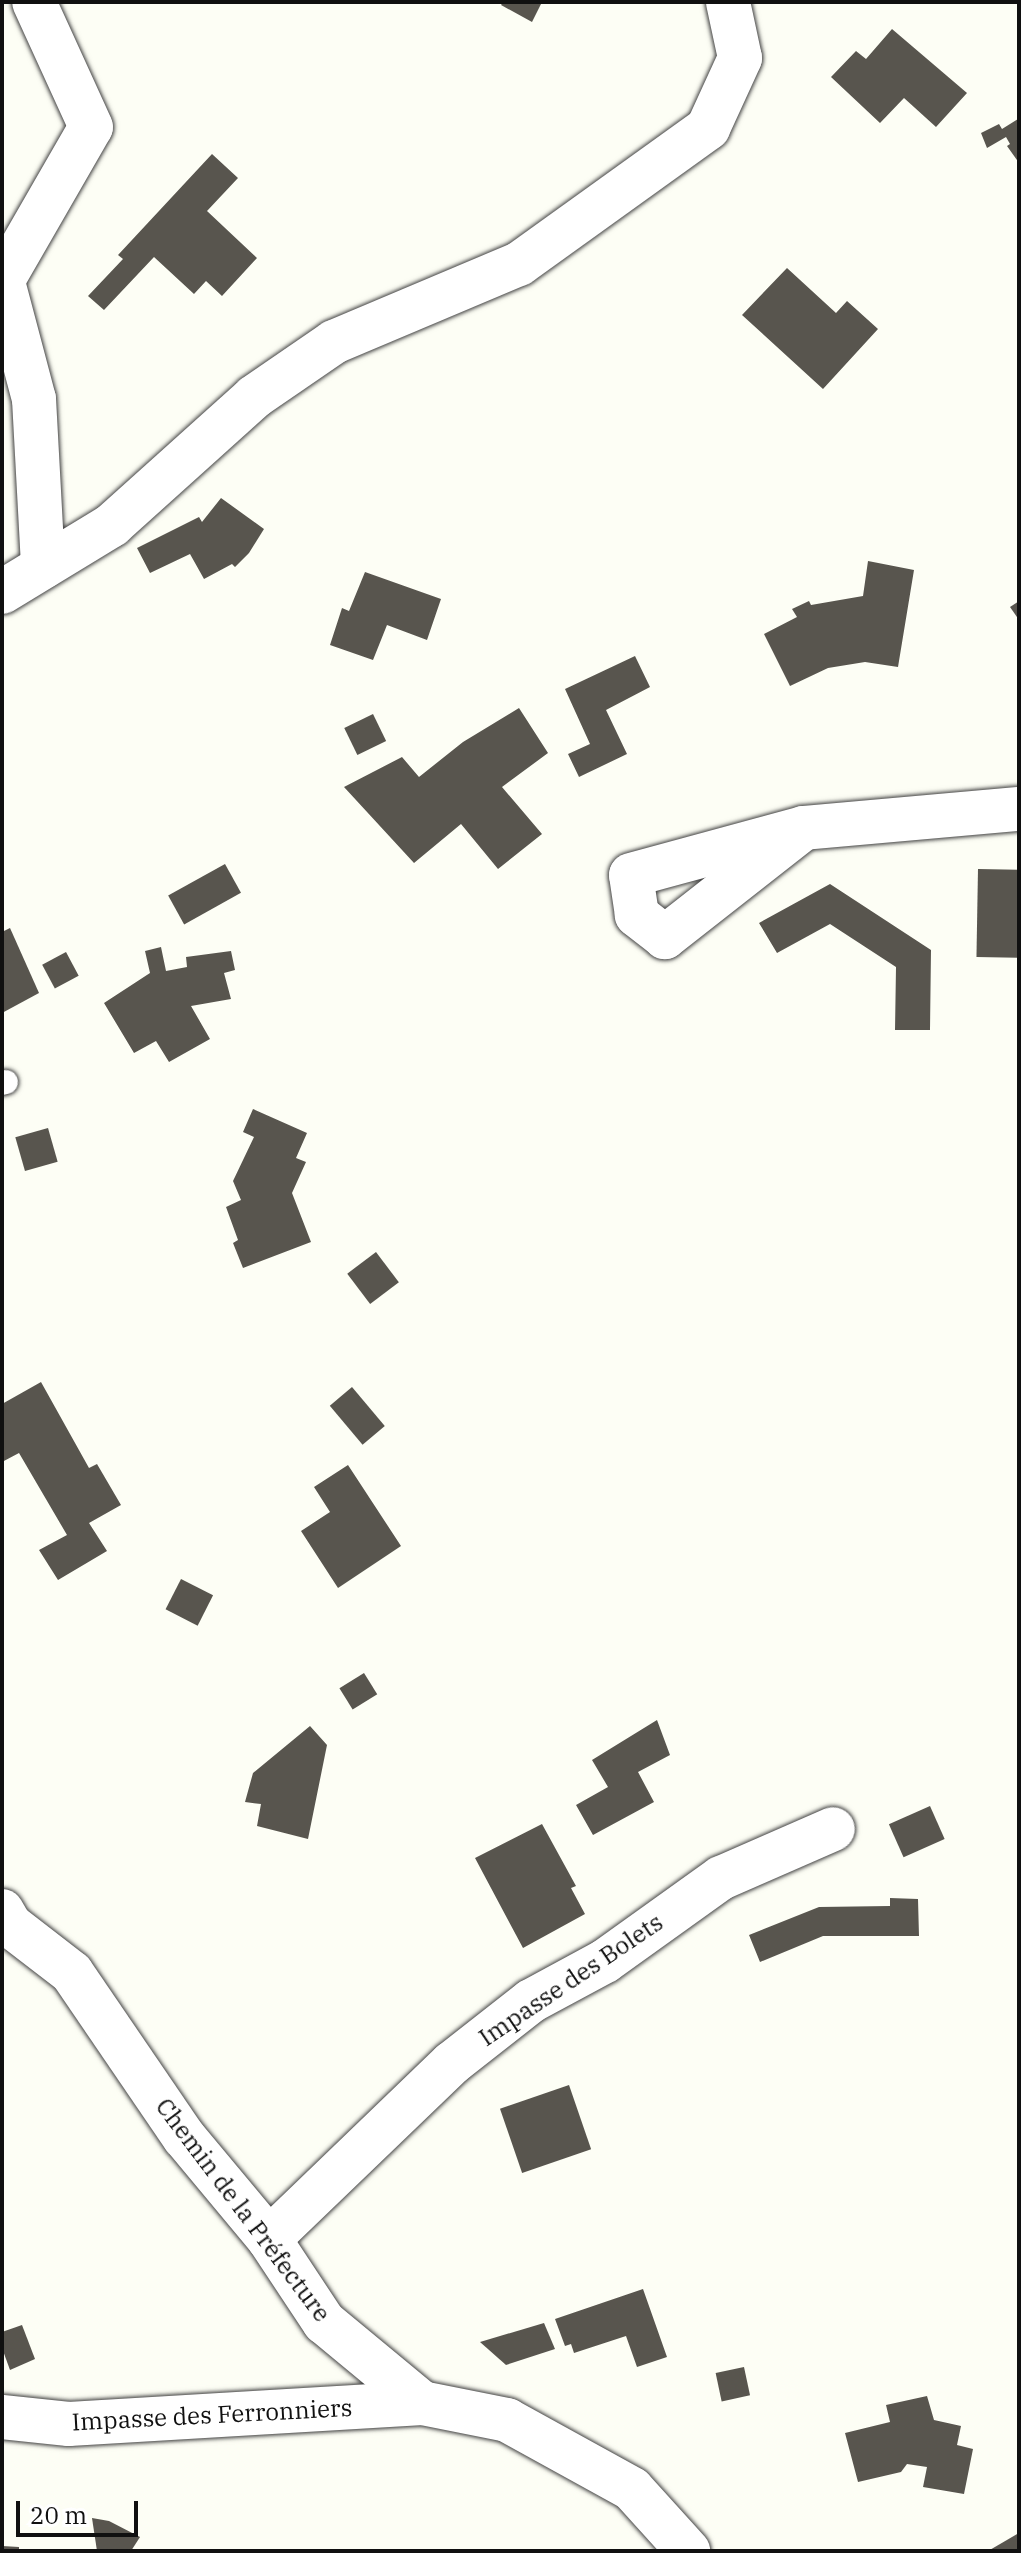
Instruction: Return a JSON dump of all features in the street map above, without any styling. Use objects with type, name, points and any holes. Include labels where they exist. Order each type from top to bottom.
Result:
[{"type":"street","points":[[34,2],[91,127],[3,278],[34,399],[43,567]]},
{"type":"street","points":[[2,592],[112,525],[254,397],[334,342],[519,264],[708,128],[740,58],[728,2]]},
{"type":"street","points":[[804,828],[1019,809]]},
{"type":"street","name":"Impasse des Bolets","points":[[269,2239],[452,2063],[531,2001],[605,1961],[721,1878],[833,1829]]},
{"type":"street","name":"Chemin de la Préfecture","points":[[2,1911],[10,1925],[72,1973],[184,2137],[269,2239],[324,2322],[422,2403],[507,2420],[632,2489],[688,2551]]},
{"type":"street","name":"Impasse des Ferronniers","points":[[2,2417],[69,2424],[422,2403]]},
{"type":"building","points":[[503,2],[542,2],[532,22],[501,5]]},
{"type":"building","points":[[892,29],[967,93],[936,127],[904,98],[880,123],[831,77],[856,51],[866,59]]},
{"type":"building","points":[[1018,119],[1019,163],[1007,146],[1010,144],[1006,137],[987,148],[981,133],[999,124],[1002,129]]},
{"type":"building","points":[[212,154],[238,178],[207,211],[257,258],[222,296],[206,281],[194,294],[154,257],[104,310],[88,296],[123,259],[118,255]]},
{"type":"building","points":[[787,268],[836,313],[847,301],[878,329],[823,389],[742,315]]},
{"type":"building","points":[[221,498],[264,529],[249,553],[235,567],[232,564],[204,579],[190,554],[150,573],[137,548],[199,517],[202,522]]},
{"type":"building","points":[[868,561],[914,570],[898,667],[865,662],[828,668],[790,686],[764,634],[797,617],[792,609],[809,601],[811,605],[863,596]]},
{"type":"building","points":[[365,572],[441,599],[427,640],[387,625],[373,660],[330,645],[342,608],[349,611]]},
{"type":"building","points":[[1019,601],[1019,620],[1010,607]]},
{"type":"building","points":[[635,656],[650,687],[606,710],[627,754],[579,777],[568,754],[590,744],[565,689]]},
{"type":"building","points":[[519,708],[548,753],[502,787],[542,834],[498,869],[461,824],[414,863],[344,787],[402,757],[419,777],[463,742]]},
{"type":"building","points":[[373,714],[386,741],[357,755],[344,728]]},
{"type":"building","points":[[225,864],[241,893],[184,924],[168,896]]},
{"type":"building","points":[[978,869],[1019,870],[1017,958],[976,957]]},
{"type":"building","points":[[830,884],[931,950],[930,1030],[895,1030],[896,967],[830,924],[777,953],[759,923]]},
{"type":"building","points":[[10,928],[39,993],[2,1013],[2,932]]},
{"type":"building","points":[[161,947],[166,971],[187,967],[186,957],[231,951],[235,970],[224,973],[231,999],[191,1006],[210,1039],[169,1062],[156,1041],[134,1053],[104,1003],[150,973],[145,951]]},
{"type":"building","points":[[66,952],[79,976],[55,989],[42,965]]},
{"type":"building","points":[[253,1109],[307,1133],[296,1158],[306,1162],[292,1193],[311,1242],[243,1268],[233,1243],[238,1240],[226,1207],[241,1200],[233,1181],[254,1137],[243,1132]]},
{"type":"building","points":[[48,1128],[58,1162],[25,1171],[15,1137]]},
{"type":"building","points":[[376,1252],[399,1282],[370,1304],[347,1274]]},
{"type":"building","points":[[41,1382],[89,1468],[97,1464],[121,1505],[89,1523],[107,1551],[58,1580],[39,1550],[67,1535],[19,1453],[2,1462],[2,1404]]},
{"type":"building","points":[[352,1387],[385,1426],[363,1445],[330,1406]]},
{"type":"building","points":[[348,1465],[401,1546],[338,1588],[301,1531],[330,1512],[314,1487]]},
{"type":"building","points":[[181,1579],[213,1595],[198,1626],[166,1609]]},
{"type":"building","points":[[364,1673],[377,1694],[353,1710],[339,1688]]},
{"type":"building","points":[[657,1720],[670,1755],[638,1772],[654,1802],[593,1835],[576,1805],[608,1787],[592,1760]]},
{"type":"building","points":[[310,1726],[327,1745],[308,1839],[257,1826],[261,1804],[245,1802],[253,1773]]},
{"type":"building","points":[[930,1806],[945,1839],[904,1857],[889,1824]]},
{"type":"building","points":[[542,1824],[576,1886],[571,1888],[585,1914],[523,1948],[475,1858]]},
{"type":"building","points":[[890,1898],[918,1899],[919,1936],[823,1936],[760,1962],[749,1935],[819,1907],[890,1906]]},
{"type":"building","points":[[569,2085],[591,2149],[522,2173],[500,2109]]},
{"type":"building","points":[[643,2289],[667,2357],[637,2367],[626,2336],[574,2353],[571,2344],[565,2346],[555,2319]]},
{"type":"building","points":[[544,2323],[555,2349],[506,2365],[480,2342]]},
{"type":"building","points":[[22,2325],[35,2359],[10,2370],[2,2348],[2,2332]]},
{"type":"building","points":[[744,2367],[750,2395],[722,2401],[716,2373]]},
{"type":"building","points":[[927,2396],[934,2420],[961,2426],[957,2445],[973,2449],[964,2494],[923,2487],[927,2467],[907,2464],[901,2472],[858,2482],[845,2433],[890,2422],[886,2405]]},
{"type":"building","points":[[92,2518],[109,2521],[140,2537],[131,2551],[97,2551]]},
{"type":"building","points":[[1019,2533],[1019,2551],[988,2551]]},
{"type":"building","points":[[2,2546],[19,2547],[19,2551],[2,2551]]}]
